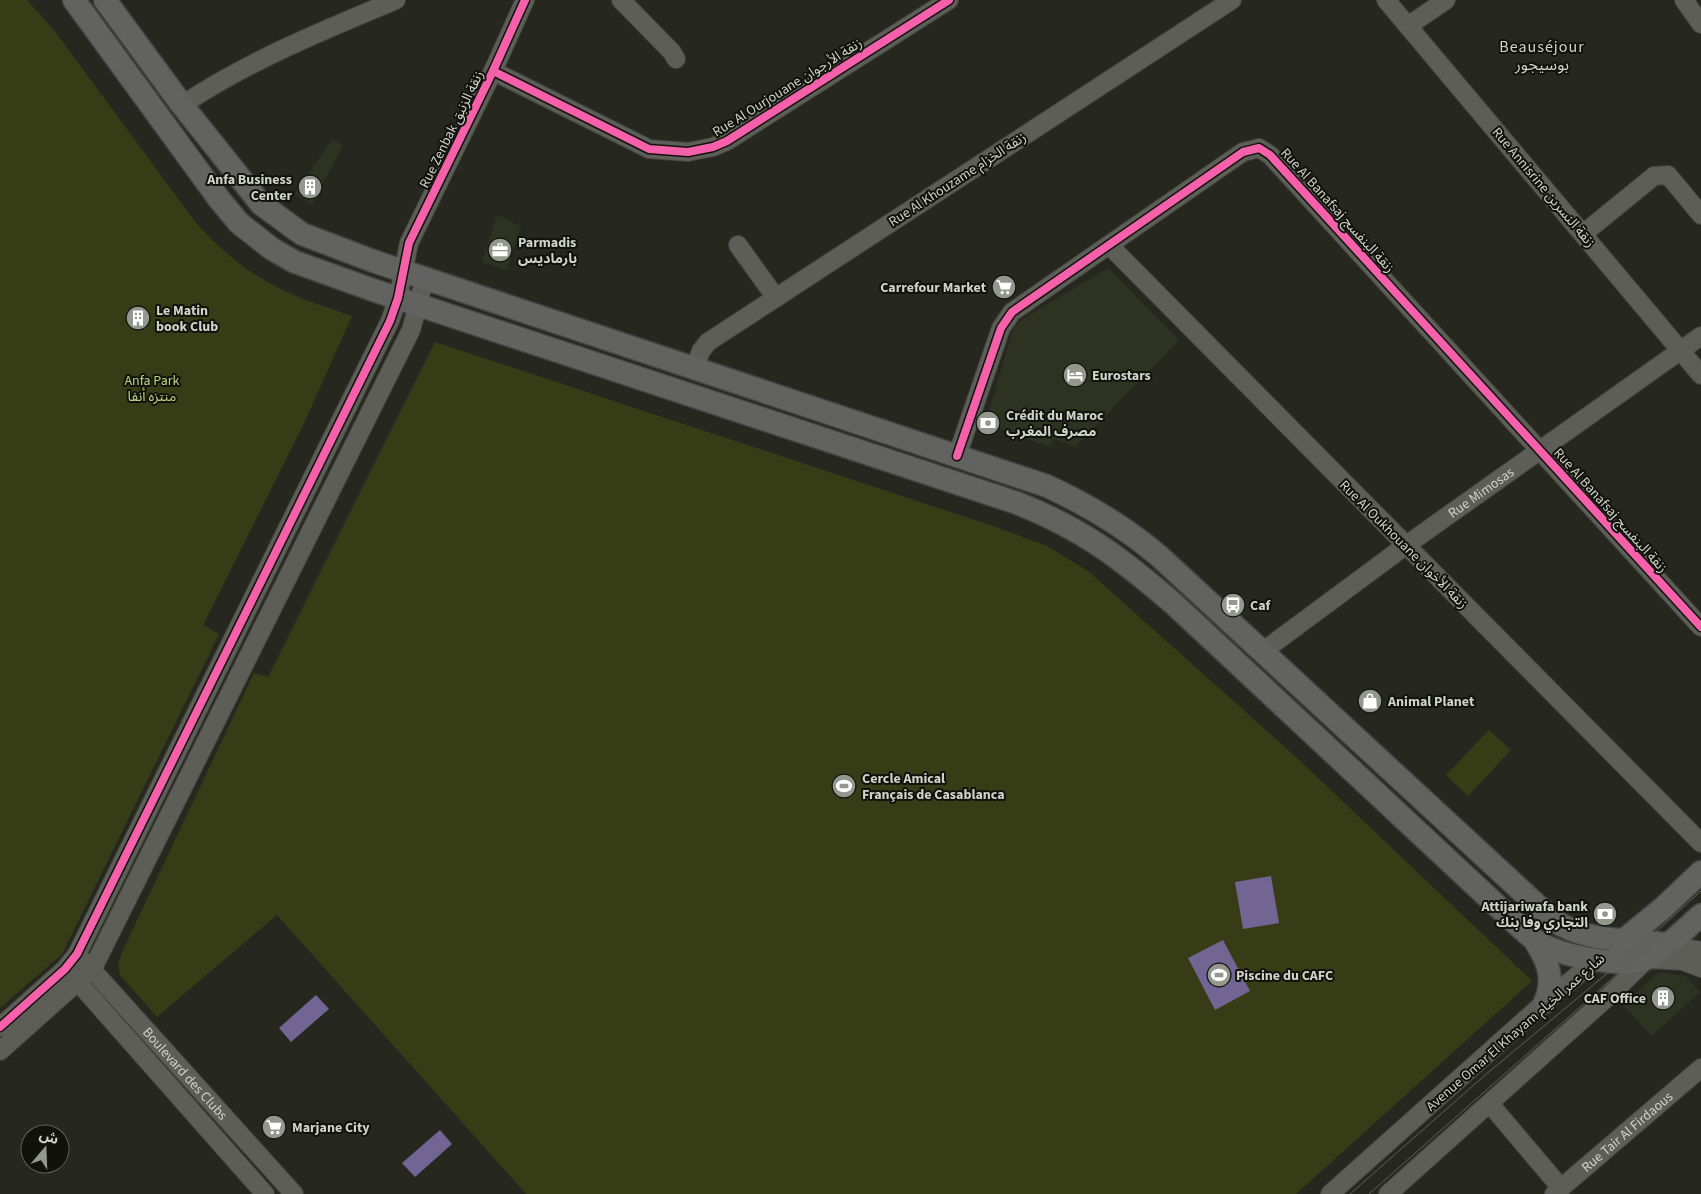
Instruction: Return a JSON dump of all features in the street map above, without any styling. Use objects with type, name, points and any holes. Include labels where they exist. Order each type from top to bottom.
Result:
[{"type":"main road","points":[[74,0],[219,199],[239,223],[272,249],[301,265],[1017,503],[1084,534],[1122,560],[1175,605],[1535,941],[1550,970],[1550,986],[1545,1002]]},
{"type":"main road","points":[[105,0],[182,105],[246,187],[261,204],[287,225],[317,241],[1047,486],[1086,505],[1126,529],[1159,556],[1553,920],[1574,932],[1594,937],[1666,944]]},
{"type":"main road","name":"Avenue Omar El Khayam شارع عمر الخيام","points":[[1596,960],[1623,940],[1701,872]]},
{"type":"main road","points":[[1535,941],[1567,954],[1596,960],[1626,961],[1647,959],[1701,915]]},
{"type":"street","name":"Rue Zenbak زنقة الزنبق","points":[[408,302],[414,274],[409,242],[493,71],[525,0]]},
{"type":"street","points":[[620,0],[672,52],[676,59]]},
{"type":"street","name":"Rue Al Ourjouane زنقة الأرجوان","points":[[493,71],[648,149],[675,153],[694,152],[727,141],[949,0]]},
{"type":"street","name":"Rue Al Khouzame زنقة الخزام","points":[[694,369],[701,351],[707,343],[1232,0]]},
{"type":"street","name":"Rue Annisrine زنقة النسرين","points":[[1386,0],[1701,375]]},
{"type":"street","points":[[1408,26],[1446,0]]},
{"type":"street","points":[[1684,0],[1700,22]]},
{"type":"street","points":[[182,105],[260,58],[387,2]]},
{"type":"street","name":"Rue Al Banafsaj زنقة البنفسج","points":[[957,456],[1005,319],[1022,304],[1243,152],[1254,148],[1265,151],[1701,627]]},
{"type":"street","points":[[1583,234],[1654,176],[1668,176],[1701,215]]},
{"type":"street","points":[[738,245],[776,298]]},
{"type":"street","name":"Rue Al Oukhouane زنقة الأخوان","points":[[1109,245],[1701,843]]},
{"type":"street","points":[[0,1027],[65,969],[77,954],[390,322],[408,302]]},
{"type":"street","points":[[0,1051],[93,968],[410,330],[408,302]]},
{"type":"street","name":"Rue Mimosas","points":[[1262,652],[1405,546],[1701,336]]},
{"type":"street","points":[[1666,944],[1701,951]]},
{"type":"street","name":"Boulevard des Clubs","points":[[77,954],[93,968],[294,1194]]},
{"type":"street","points":[[1388,1194],[1490,1104],[1647,959],[1683,961],[1701,968]]},
{"type":"street","name":"Avenue Omar El Khayam شارع عمر الخيام","points":[[1330,1194],[1545,1002],[1596,960]]},
{"type":"street","name":"Boulevard des Clubs","points":[[65,969],[79,981],[265,1194]]},
{"type":"street","name":"Rue Tair Al Firdaous","points":[[1557,1191],[1701,1068]]},
{"type":"street","points":[[1490,1104],[1557,1191]]},
{"type":"shaded area","name":"Anfa Business Center","points":[[332,139],[343,145],[312,205],[295,194]]},
{"type":"shaded area","points":[[497,215],[521,226],[507,270],[482,262]]},
{"type":"shaded area","points":[[1108,268],[1179,340],[1075,447],[1054,439],[1050,447],[985,423],[1014,327],[1024,318]]},
{"type":"shaded area","name":"Piscine du CAFC","points":[[1271,876],[1279,923],[1243,929],[1235,882]]},
{"type":"shaded area","name":"Piscine du CAFC","points":[[1223,940],[1250,991],[1215,1010],[1188,958]]},
{"type":"shaded area","name":"CAF Office","points":[[1659,972],[1686,976],[1700,992],[1652,1036],[1623,1005]]},
{"type":"shaded area","points":[[316,995],[329,1009],[291,1042],[279,1028]]},
{"type":"shaded area","points":[[440,1130],[452,1144],[415,1177],[402,1163]]},
{"type":"green space","name":"Anfa Park منتزه أنفا","points":[[0,0],[27,0],[54,30],[196,223],[214,242],[249,271],[267,282],[306,300],[352,316],[304,423],[203,625],[219,634],[62,954],[0,1008]]},
{"type":"green space","name":"Cercle Amical Français de Casablanca","points":[[435,342],[996,527],[1047,546],[1088,571],[1296,757],[1532,981],[1296,1194],[526,1194],[277,915],[157,1017],[120,975],[118,964],[123,950],[254,673],[268,677]]},
{"type":"green space","points":[[1489,730],[1511,750],[1468,796],[1446,775]]},
{"type":"tram line","points":[[1350,1194],[1484,1076],[1646,941],[1701,891]]},
{"type":"tram line","points":[[1369,1194],[1632,961],[1701,903]]},
{"type":"cycle path","points":[[0,1027],[65,969],[77,954],[390,321],[398,298],[409,243],[493,71],[525,0]]},
{"type":"cycle path","points":[[493,71],[649,149],[688,152],[713,147],[727,141],[949,0]]},
{"type":"cycle path","points":[[957,456],[1001,328],[1012,312],[1243,152],[1259,148],[1270,155],[1701,627]]},
{"type":"place","name":"Anfa Business Center","points":[[310,187]]},
{"type":"place","name":"Parmadis بارماديس","points":[[500,250]]},
{"type":"place","name":"Carrefour Market","points":[[1004,287]]},
{"type":"place","name":"Le Matin book Club","points":[[138,318]]},
{"type":"place","name":"Eurostars","points":[[1075,375]]},
{"type":"place","name":"Crédit du Maroc مصرف المغرب","points":[[988,423]]},
{"type":"place","name":"Caf","points":[[1233,605]]},
{"type":"place","name":"Animal Planet","points":[[1370,701]]},
{"type":"place","name":"Cercle Amical Français de Casablanca","points":[[844,786]]},
{"type":"place","name":"Attijariwafa bank التجاري وفا بنك","points":[[1605,914]]},
{"type":"place","name":"Piscine du CAFC","points":[[1219,975]]},
{"type":"place","name":"CAF Office","points":[[1663,998]]},
{"type":"place","name":"Marjane City","points":[[274,1127]]},
{"type":"district","name":"Beauséjour بوسيجور","points":[[1542,55]]}]
